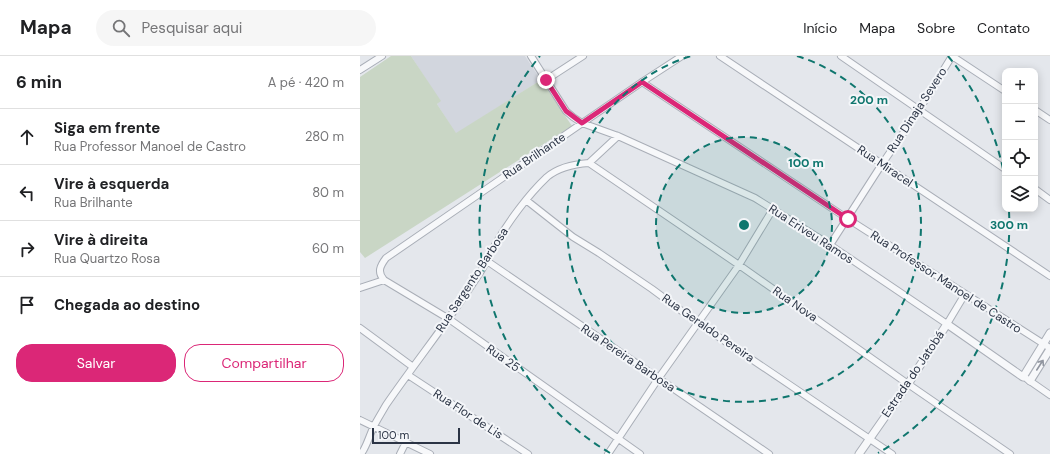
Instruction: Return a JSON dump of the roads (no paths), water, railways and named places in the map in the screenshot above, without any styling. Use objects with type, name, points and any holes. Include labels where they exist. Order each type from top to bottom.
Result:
[{"type":"street","points":[[360,70],[363,64],[382,56]]},
{"type":"street","name":"Rua Eriveu Ramos","points":[[531,56],[566,111],[582,123],[618,136],[747,194],[773,208],[947,324],[1050,395]]},
{"type":"street","points":[[546,80],[583,56]]},
{"type":"street","name":"Rua Brilhante","points":[[384,280],[380,276],[380,270],[381,265],[386,258],[682,56]]},
{"type":"street","name":"Rua Miracel","points":[[720,56],[1050,276]]},
{"type":"street","points":[[842,56],[1002,167]]},
{"type":"street","points":[[952,56],[1002,89]]},
{"type":"street","name":"Rua Dinaja Severo","points":[[830,246],[882,164],[919,110],[952,56]]},
{"type":"street","name":"Rua Professor Manoel de Castro","points":[[642,82],[848,219],[1048,347]]},
{"type":"street","points":[[1038,112],[1050,120]]},
{"type":"street","points":[[589,164],[618,136]]},
{"type":"street","name":"Rua Sargento Barbosa","points":[[361,454],[365,449],[374,426],[384,407],[408,375],[412,367],[449,319],[487,261],[499,239],[526,200],[552,174],[567,166],[589,164]]},
{"type":"street","name":"Rua Nova","points":[[589,164],[739,265],[1010,454]]},
{"type":"street","points":[[1038,191],[1050,200]]},
{"type":"street","name":"Rua Geraldo Pereira","points":[[526,200],[573,237],[652,289],[698,323],[892,454]]},
{"type":"street","points":[[608,454],[658,379],[739,265],[773,208]]},
{"type":"street","name":"Rua Pereira Barbosa","points":[[487,261],[769,454]]},
{"type":"street","points":[[360,288],[384,280]]},
{"type":"street","name":"Rua 25","points":[[384,280],[449,319],[640,454]]},
{"type":"street","name":"Estrada do Jatobá","points":[[859,454],[908,384],[966,294]]},
{"type":"street","points":[[360,328],[412,367]]},
{"type":"street","points":[[1026,379],[1048,347],[1050,333]]},
{"type":"street","name":"Rua Flor de Lis","points":[[408,375],[528,454]]},
{"type":"street","points":[[360,420],[430,454]]},
{"type":"street","points":[[400,454],[406,442]]}]
